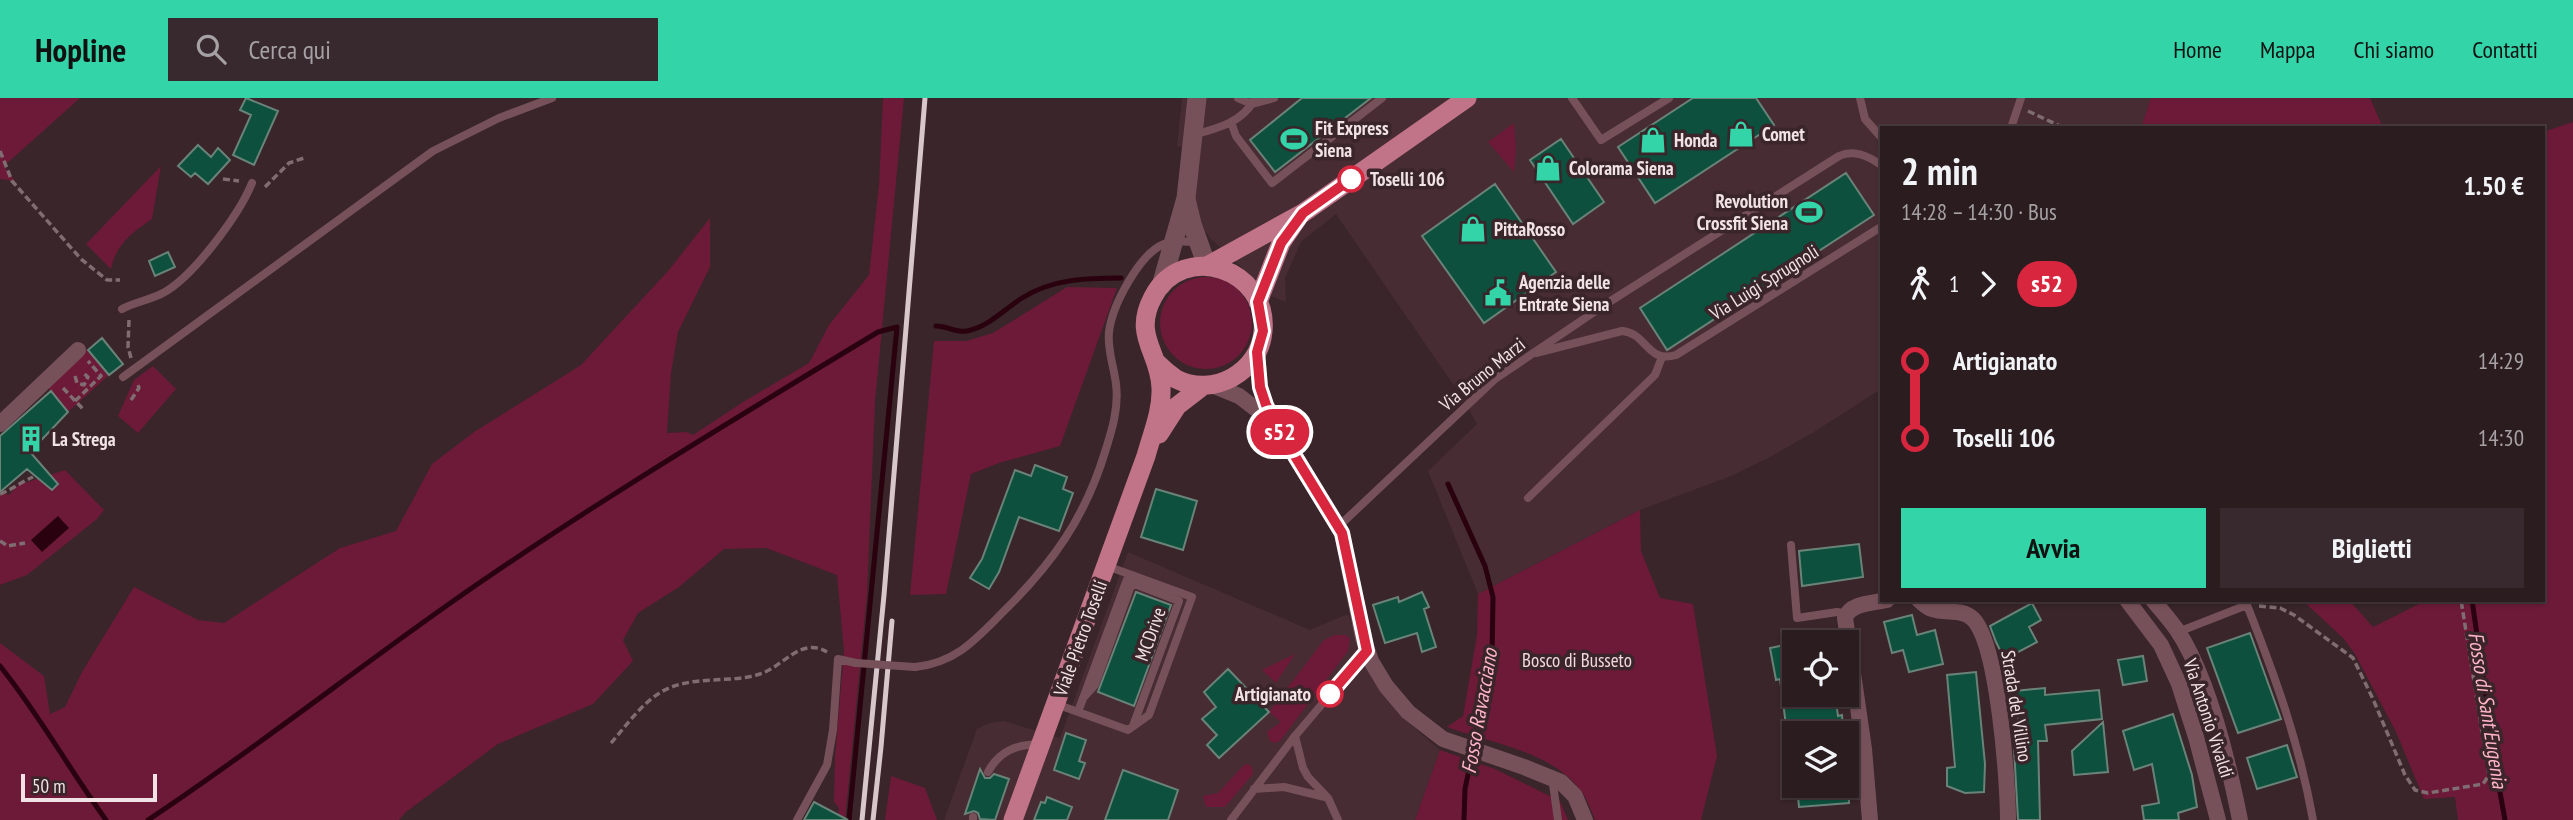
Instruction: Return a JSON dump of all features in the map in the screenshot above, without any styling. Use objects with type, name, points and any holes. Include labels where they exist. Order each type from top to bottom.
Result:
[{"type":"main road","points":[[1207,266],[1303,213],[1467,98]]},
{"type":"main road","points":[[1258,302],[1281,243],[1303,213]]},
{"type":"main road","points":[[1161,286],[1178,272],[1190,268],[1222,268],[1236,275],[1251,290],[1258,302],[1263,331],[1257,352]]},
{"type":"main road","name":"Viale Pietro Toselli","points":[[1013,820],[1146,456],[1161,402],[1161,381],[1156,362],[1148,347],[1145,330],[1147,312],[1161,286]]},
{"type":"main road","name":"Viale Pietro Toselli","points":[[1146,456],[1177,407],[1207,386],[1227,381],[1241,373],[1257,352]]},
{"type":"main road","points":[[1156,362],[1177,379],[1207,386]]},
{"type":"street","points":[[1161,286],[1186,198],[1198,98]]},
{"type":"street","points":[[1186,198],[1207,266]]},
{"type":"street","points":[[1257,352],[1260,387],[1276,425],[1339,526],[1367,651],[1380,678],[1399,702],[1431,731],[1454,744],[1561,782],[1575,796],[1585,820]]},
{"type":"street","points":[[0,424],[81,354]]},
{"type":"street","points":[[1207,386],[1246,400],[1276,425]]},
{"type":"street","points":[[1870,820],[1850,610],[1880,602]]},
{"type":"street","name":"Strada del Villino","points":[[1922,602],[1931,609],[1961,613],[1972,618],[1986,642],[2005,750],[2008,820]]},
{"type":"street","name":"Via Antonio Vivaldi","points":[[2129,602],[2161,645],[2179,684],[2218,820]]},
{"type":"street","name":"Via Antonio Vivaldi","points":[[2156,602],[2178,632],[2200,678],[2226,757],[2240,820]]},
{"type":"lane","points":[[124,377],[433,151],[499,118],[552,98]]},
{"type":"lane","points":[[1238,98],[1253,101],[1274,98]]},
{"type":"lane","points":[[1231,122],[1236,136],[1272,183],[1382,98]]},
{"type":"lane","points":[[1572,98],[1601,140],[1669,98]]},
{"type":"lane","points":[[1860,98],[1865,119],[1880,136]]},
{"type":"lane","points":[[1193,135],[1216,130],[1231,122],[1253,101]]},
{"type":"lane","points":[[2012,126],[2020,102]]},
{"type":"lane","name":"Via Bruno Marzi","points":[[1339,526],[1479,393],[1530,355],[1839,156],[1854,153],[1867,156],[1880,164]]},
{"type":"lane","points":[[120,311],[164,293],[182,280],[217,238],[252,183]]},
{"type":"lane","name":"Via Luigi Sprugnoli","points":[[1662,357],[1682,352],[1880,228]]},
{"type":"lane","points":[[797,820],[827,765],[833,730],[838,659],[856,663],[915,667],[935,665],[948,660],[977,638],[1043,570],[1078,520],[1099,471],[1115,415],[1117,391],[1109,341],[1111,323],[1135,271],[1152,251],[1172,242],[1198,243]]},
{"type":"lane","points":[[1528,498],[1655,375],[1662,357],[1655,355],[1636,335],[1622,331],[1530,355]]},
{"type":"lane","points":[[1791,545],[1797,618],[1850,610]]},
{"type":"lane","points":[[1056,704],[1131,728],[1149,715],[1192,597],[1106,566]]},
{"type":"lane","points":[[1078,712],[1129,574]]},
{"type":"lane","name":"MCDrive","points":[[1083,698],[1095,685],[1132,583],[1180,601],[1131,728]]},
{"type":"lane","points":[[2178,632],[2245,603],[2277,679],[2295,735],[2313,820]]},
{"type":"lane","points":[[1231,820],[1295,736],[1367,651]]},
{"type":"lane","points":[[1295,736],[1306,773],[1328,798],[1338,820]]},
{"type":"lane","points":[[988,772],[1006,751],[1027,744],[1041,744]]},
{"type":"lane","points":[[1552,777],[1558,820]]},
{"type":"lane","points":[[1254,789],[1284,787],[1328,798]]},
{"type":"path","points":[[2020,102],[2061,126]]},
{"type":"path","points":[[0,151],[12,181],[80,259],[107,280],[120,281]]},
{"type":"path","points":[[120,311],[129,320],[128,347],[131,359],[137,367]]},
{"type":"path","points":[[81,354],[102,376]]},
{"type":"path","points":[[80,385],[75,380],[75,375],[82,372],[88,377],[102,376]]},
{"type":"path","points":[[77,399],[102,376]]},
{"type":"path","points":[[80,385],[85,384],[88,377]]},
{"type":"path","points":[[57,382],[77,399],[83,409]]},
{"type":"path","points":[[77,399],[80,385]]},
{"type":"path","points":[[0,494],[33,477]]},
{"type":"path","points":[[0,541],[8,547],[25,543]]},
{"type":"path","points":[[2245,603],[2280,608],[2294,615],[2353,658],[2405,775],[2415,790],[2428,793],[2483,784],[2489,775],[2461,602]]},
{"type":"path","points":[[611,744],[649,701],[670,687],[760,674],[801,648],[823,649],[838,659]]},
{"type":"shaded area","points":[[1182,98],[2151,98],[2142,126],[1880,126],[1880,390],[1770,457],[1731,476],[1640,510],[1478,594],[1428,471],[1477,424],[1461,396],[1336,214],[1301,242],[1285,278],[1286,302],[1273,297],[1211,239],[1202,227],[1193,204],[1197,149],[1177,146]]},
{"type":"shaded area","points":[[58,516],[69,528],[42,552],[31,540]]},
{"type":"shaded area","points":[[1128,552],[1310,630],[1348,614],[1367,669],[1403,718],[1440,750],[1415,820],[944,820],[977,729],[989,723],[1004,721],[1060,738]]},
{"type":"green space","points":[[0,98],[80,98],[4,166],[15,181],[0,179]]},
{"type":"green space","points":[[883,98],[904,98],[875,402],[867,595],[845,820],[838,820],[839,808],[834,802],[844,651],[837,575],[766,548],[724,549],[679,587],[638,613],[623,640],[633,661],[593,704],[498,744],[399,820],[0,820],[0,643],[44,676],[50,714],[65,707],[82,672],[134,587],[198,620],[224,623],[340,548],[396,531],[432,464],[474,432],[581,365],[668,271],[710,218],[710,267],[678,332],[671,373],[667,433],[687,432],[693,435],[809,363],[829,325],[869,275],[879,185]]},
{"type":"green space","points":[[2151,98],[2370,98],[2382,126],[2142,126]]},
{"type":"green space","points":[[2573,122],[2573,820],[2458,820],[2455,797],[2424,799],[2396,732],[2355,654],[2343,638],[2304,602],[2351,602],[2373,627],[2423,602],[2545,602],[2545,131]]},
{"type":"green space","points":[[1514,123],[1516,150],[1514,172],[1488,142]]},
{"type":"green space","points":[[161,166],[152,219],[121,246],[111,269],[86,244]]},
{"type":"green space","points":[[1206,277],[1224,280],[1239,290],[1249,305],[1252,323],[1249,341],[1239,356],[1224,366],[1206,369],[1188,366],[1173,356],[1163,341],[1160,323],[1163,305],[1173,290],[1188,280]]},
{"type":"green space","points":[[1067,287],[1117,288],[1060,446],[971,474],[946,594],[910,595],[934,341],[966,341],[993,333]]},
{"type":"green space","points":[[86,349],[109,375],[68,412],[47,387]]},
{"type":"green space","points":[[153,366],[176,389],[138,433],[118,416],[134,380]]},
{"type":"green space","points":[[65,470],[104,510],[97,519],[27,575],[0,585],[0,497],[3,493],[9,495],[18,485]]},
{"type":"green space","name":"Bosco di Busseto","points":[[1640,510],[1641,551],[1660,598],[1693,604],[1717,756],[1701,820],[1595,820],[1584,795],[1572,780],[1557,768],[1522,751],[1447,727],[1463,716],[1477,635],[1478,594]]},
{"type":"green space","points":[[1335,635],[1346,635],[1350,639],[1348,651],[1280,741],[1270,741],[1267,732],[1281,722],[1269,712],[1324,640]]},
{"type":"green space","points":[[1295,654],[1276,683],[1262,670]]},
{"type":"green space","points":[[1440,750],[1495,769],[1560,801],[1568,820],[1415,820]]},
{"type":"green space","points":[[1248,764],[1252,767],[1253,774],[1225,807],[1206,807],[1203,796],[1218,793]]},
{"type":"green space","points":[[891,776],[925,788],[937,820],[885,820]]},
{"type":"building","points":[[246,98],[278,111],[254,165],[233,155],[251,115],[240,110]]},
{"type":"building","points":[[1302,98],[1371,98],[1275,172],[1250,140]]},
{"type":"building","points":[[1693,98],[1756,98],[1774,125],[1655,203],[1618,147]]},
{"type":"building","points":[[1561,139],[1604,202],[1573,224],[1530,160]]},
{"type":"building","points":[[198,145],[211,157],[218,148],[230,160],[208,184],[195,173],[191,177],[178,166]]},
{"type":"building","points":[[1846,173],[1874,215],[1667,350],[1640,308]]},
{"type":"building","points":[[1495,184],[1556,272],[1484,323],[1422,236]]},
{"type":"building","points":[[168,252],[175,267],[155,276],[149,261]]},
{"type":"building","points":[[102,338],[123,364],[109,375],[88,350]]},
{"type":"building","name":"La Strega","points":[[51,391],[68,412],[30,452],[58,484],[52,490],[27,469],[0,492],[0,436]]},
{"type":"building","points":[[1035,465],[1067,477],[1063,489],[1073,493],[1059,531],[1019,517],[999,572],[989,589],[970,578],[982,559],[1015,470],[1031,476]]},
{"type":"building","points":[[1156,489],[1197,501],[1183,550],[1141,537]]},
{"type":"building","points":[[1859,544],[1863,577],[1802,586],[1799,551]]},
{"type":"building","points":[[1136,592],[1171,605],[1134,706],[1098,692]]},
{"type":"building","points":[[1422,592],[1429,607],[1424,609],[1436,647],[1422,652],[1417,633],[1385,643],[1373,605],[1398,597],[1399,602]]},
{"type":"building","points":[[2032,603],[2041,620],[2029,627],[2037,642],[2007,658],[2006,654],[2002,654],[1990,626]]},
{"type":"building","points":[[1912,615],[1917,635],[1935,630],[1943,664],[1909,672],[1903,650],[1892,653],[1884,622]]},
{"type":"building","points":[[2250,633],[2281,719],[2238,733],[2207,648]]},
{"type":"building","points":[[1782,646],[1782,694],[1780,679],[1776,680],[1770,648]]},
{"type":"building","points":[[2143,656],[2147,681],[2123,685],[2118,660]]},
{"type":"building","points":[[1228,669],[1269,712],[1219,758],[1207,745],[1217,735],[1202,719],[1216,707],[1204,692]]},
{"type":"building","points":[[1976,672],[1985,764],[1984,792],[1965,793],[1947,786],[1947,768],[1955,767],[1947,675]]},
{"type":"building","points":[[2045,688],[2045,695],[2099,690],[2102,719],[2045,725],[2047,741],[2038,741],[2040,820],[2018,820],[2014,748],[2021,747],[2015,691]]},
{"type":"building","points":[[1784,707],[1837,707],[1838,716],[1842,715],[1842,721],[1785,721]]},
{"type":"building","points":[[2173,714],[2192,775],[2197,807],[2178,813],[2179,820],[2144,820],[2142,806],[2159,803],[2152,764],[2134,770],[2123,731]]},
{"type":"building","points":[[2103,722],[2108,772],[2074,775],[2072,751]]},
{"type":"building","points":[[1066,733],[1086,740],[1079,761],[1085,763],[1079,779],[1054,770]]},
{"type":"building","points":[[2287,745],[2297,777],[2257,789],[2247,758]]},
{"type":"building","points":[[980,769],[985,778],[994,774],[1009,779],[995,820],[980,819],[974,811],[965,814]]},
{"type":"building","points":[[1123,770],[1178,790],[1168,820],[1105,820]]},
{"type":"building","points":[[1047,797],[1072,807],[1067,820],[1034,820],[1041,802],[1045,803]]},
{"type":"building","points":[[1798,798],[1849,798],[1849,803],[1799,807]]},
{"type":"building","points":[[814,802],[848,820],[804,820]]},
{"type":"waterway","points":[[936,326],[959,331],[975,329],[1022,298],[1045,287],[1082,279],[1121,278]]},
{"type":"waterway","points":[[148,820],[449,604],[554,533],[878,332],[897,327],[849,820]]},
{"type":"waterway","name":"Fosso Ravacciano","points":[[1448,484],[1485,566],[1493,597],[1492,658],[1465,789],[1464,820]]},
{"type":"waterway","name":"Fosso di Sant'Eugenia","points":[[2472,602],[2488,726],[2505,820]]},
{"type":"waterway","points":[[0,666],[106,820]]},
{"type":"railway","points":[[862,820],[884,595],[925,98]]},
{"type":"railway","points":[[873,820],[892,621]]},
{"type":"bus line","name":"s52","points":[[1330,694],[1367,651],[1342,533],[1336,519],[1276,425],[1263,397],[1257,352],[1263,331],[1263,318],[1258,302],[1286,234],[1303,213],[1351,179]]},
{"type":"place","name":"Comet","points":[[1741,134]]},
{"type":"place","name":"Fit Express Siena","points":[[1294,139]]},
{"type":"place","name":"Honda","points":[[1653,140]]},
{"type":"place","name":"Colorama Siena","points":[[1548,168]]},
{"type":"place","name":"Toselli 106","points":[[1351,179]]},
{"type":"place","name":"Revolution Crossfit Siena","points":[[1809,212]]},
{"type":"place","name":"PittaRosso","points":[[1473,229]]},
{"type":"place","name":"Agenzia delle Entrate Siena","points":[[1498,293]]},
{"type":"place","name":"La Strega","points":[[31,439]]},
{"type":"place","name":"Artigianato","points":[[1330,694]]}]
